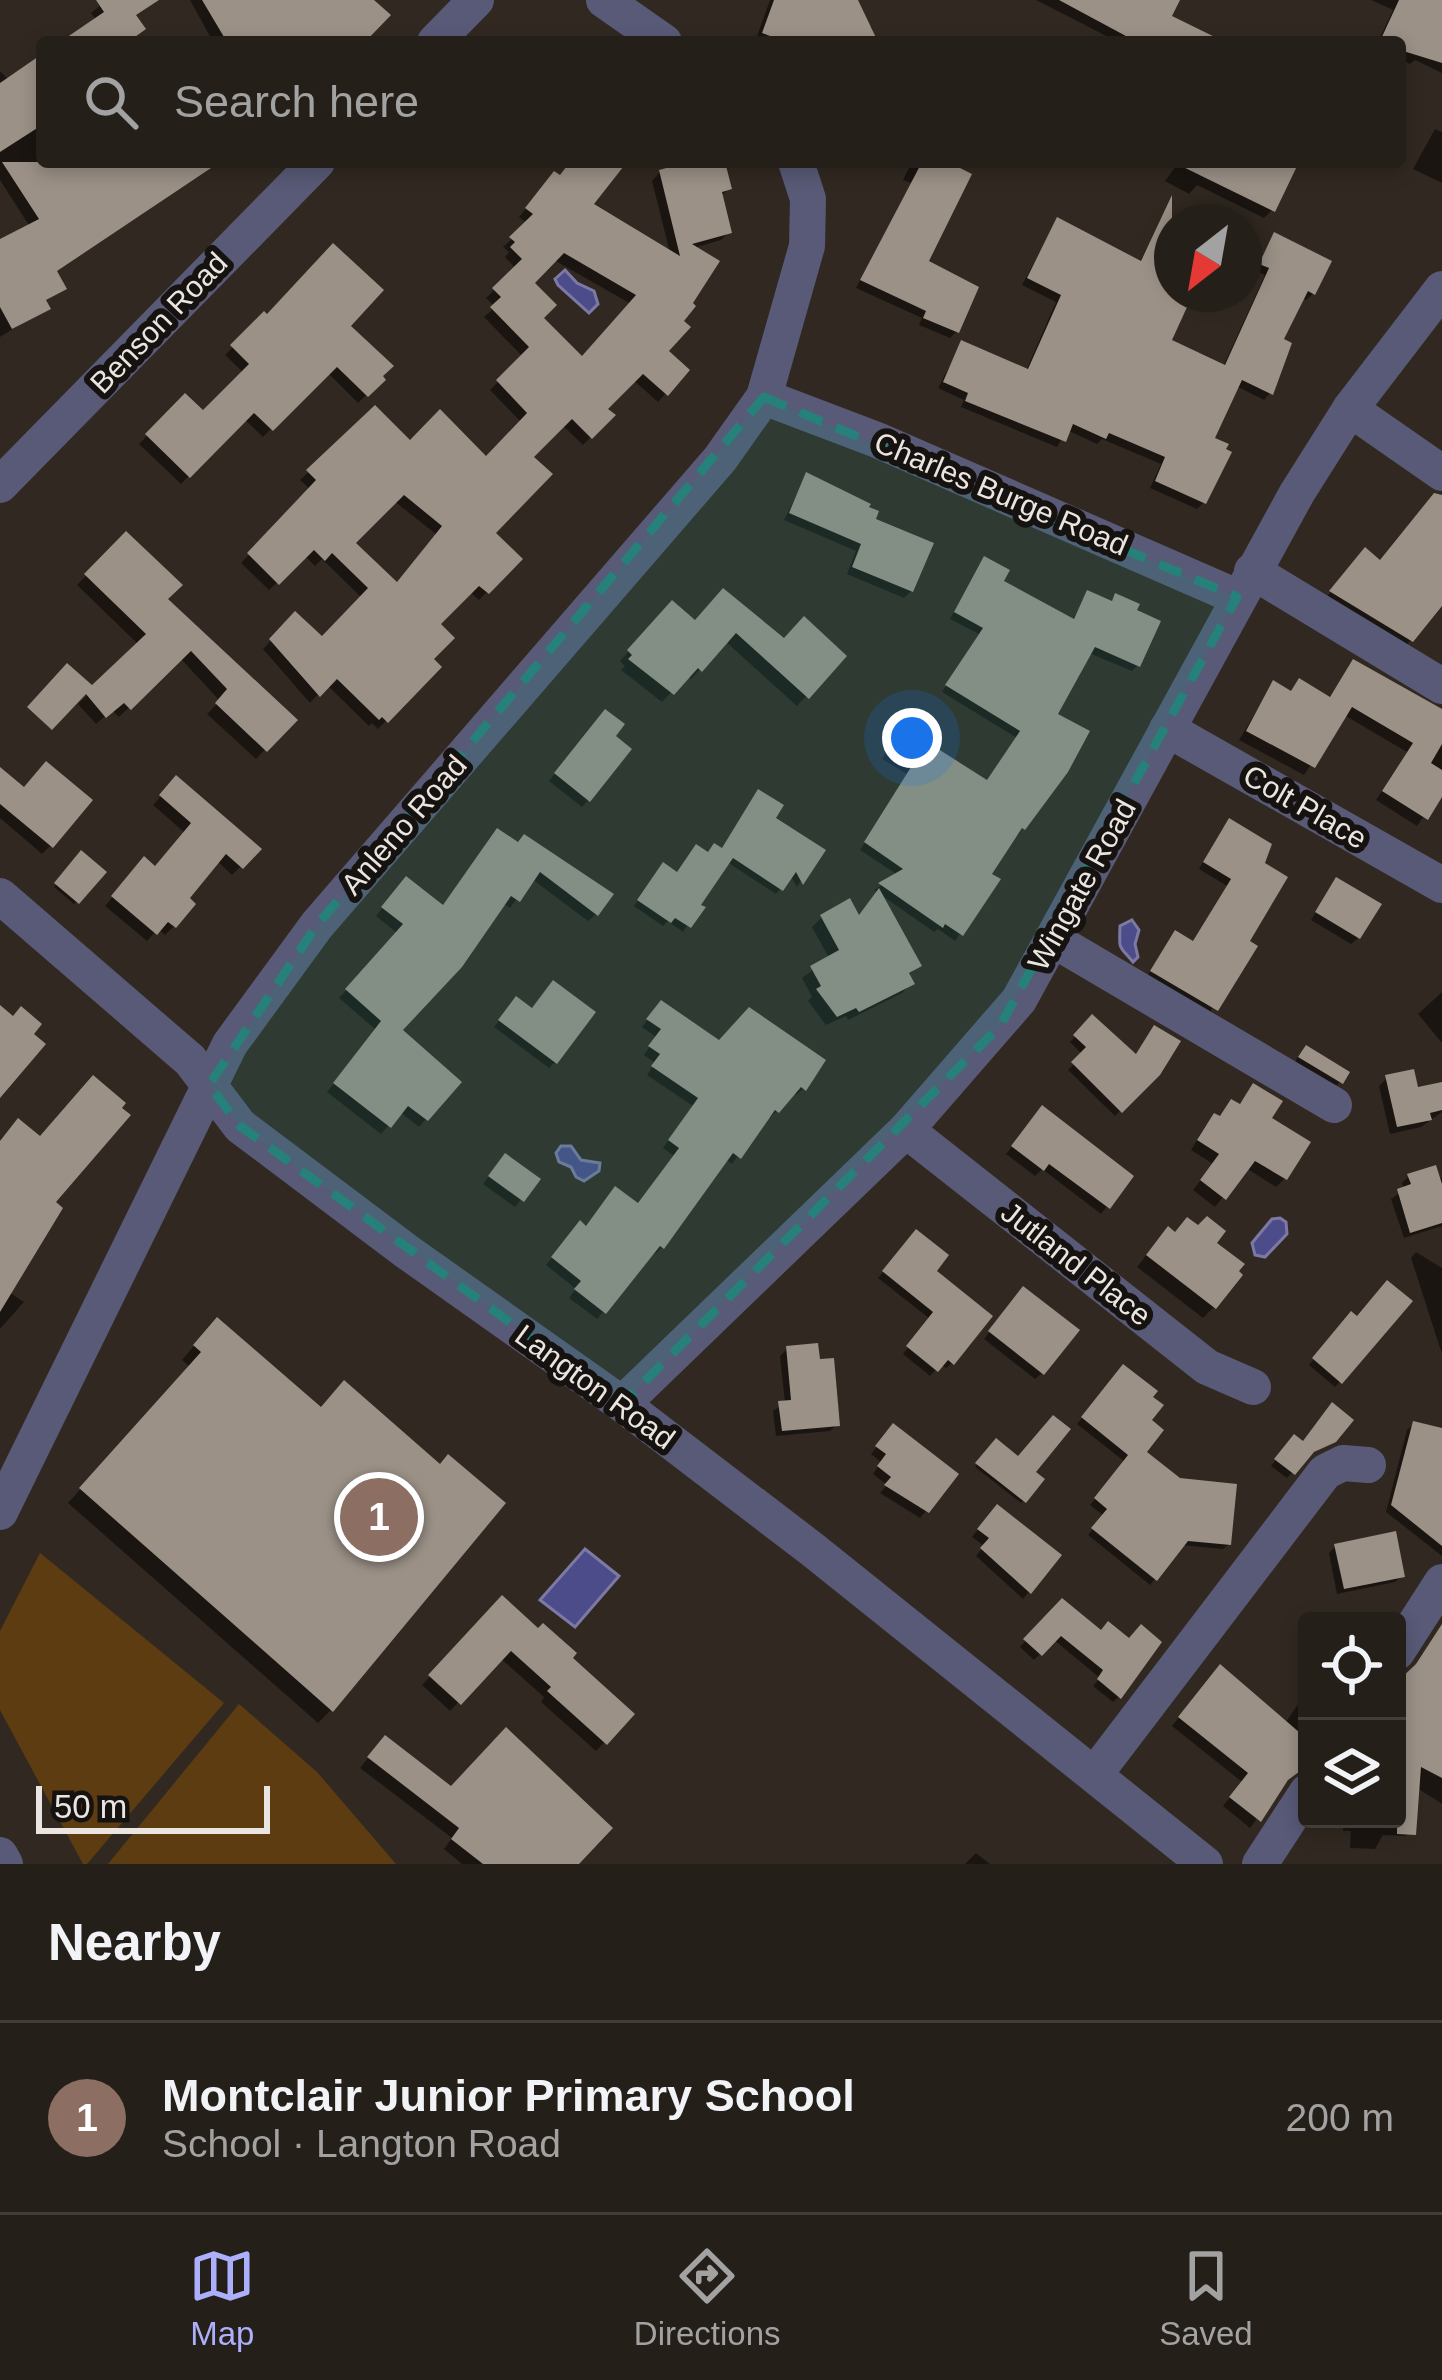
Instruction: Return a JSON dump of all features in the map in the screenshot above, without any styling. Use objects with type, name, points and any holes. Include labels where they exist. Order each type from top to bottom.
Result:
[{"type":"street","points":[[441,36],[476,0]]},
{"type":"street","points":[[604,0],[655,36]]},
{"type":"street","name":"Benson Road","points":[[0,485],[311,168]]},
{"type":"street","name":"Anleno Road","points":[[3,1495],[209,1085],[258,1002],[316,925],[675,512],[764,398],[807,245],[808,199],[798,168]]},
{"type":"street","name":"Wingate Road","points":[[622,1404],[906,1130],[1000,1026],[1019,1000],[1244,584],[1350,409],[1442,289]]},
{"type":"street","name":"Charles Burge Road","points":[[764,398],[1244,584],[1442,686]]},
{"type":"street","points":[[1350,409],[1442,473]]},
{"type":"street","name":"Colt Place","points":[[1167,729],[1442,885]]},
{"type":"street","name":"Langton Road","points":[[0,896],[190,1060],[240,1126],[622,1404],[1205,1864]]},
{"type":"street","points":[[1052,939],[1334,1105]]},
{"type":"street","name":"Jutland Place","points":[[906,1130],[1208,1366],[1253,1387]]},
{"type":"street","points":[[1095,1774],[1325,1472],[1343,1463],[1368,1465]]},
{"type":"street","points":[[1406,1638],[1442,1582]]},
{"type":"street","points":[[1260,1864],[1298,1806]]},
{"type":"street","points":[[0,1855],[5,1864]]},
{"type":"highlighted area","points":[[764,397],[1237,597],[1000,1026],[622,1404],[240,1126],[209,1085],[317,925]]},
{"type":"shaded area","points":[[565,270],[594,291],[598,304],[589,313],[558,285],[555,279]]},
{"type":"shaded area","points":[[1132,920],[1139,930],[1138,957],[1133,962],[1120,940],[1120,926]]},
{"type":"shaded area","points":[[561,1146],[571,1146],[581,1160],[600,1163],[599,1171],[584,1181],[576,1177],[571,1167],[559,1162],[556,1153]]},
{"type":"shaded area","points":[[1272,1219],[1286,1222],[1287,1234],[1265,1257],[1255,1255],[1252,1243]]},
{"type":"shaded area","points":[[585,1549],[619,1576],[575,1627],[540,1600]]},
{"type":"shaded area","points":[[40,1553],[224,1703],[87,1864],[0,1710],[0,1631]]},
{"type":"shaded area","points":[[239,1704],[317,1772],[396,1864],[108,1864]]},
{"type":"building","points":[[96,0],[159,0],[136,15],[146,29],[136,36],[69,36],[104,12]]},
{"type":"building","points":[[202,0],[374,0],[391,15],[371,36],[223,36]]},
{"type":"building","points":[[774,0],[858,0],[875,36],[770,36],[762,33]]},
{"type":"building","points":[[1059,0],[1180,0],[1172,16],[1213,36],[1126,36]]},
{"type":"building","points":[[1399,0],[1442,0],[1442,63],[1406,52],[1406,36],[1382,36]]},
{"type":"building","points":[[36,58],[36,129],[0,152],[0,83]]},
{"type":"building","points":[[2,162],[36,162],[36,168],[211,168],[57,271],[67,289],[46,300],[51,309],[12,329],[0,307],[0,239],[39,219]]},
{"type":"building","points":[[565,168],[622,168],[594,204],[680,256],[659,170],[727,168],[732,189],[722,192],[732,233],[692,244],[720,261],[684,321],[691,327],[669,351],[690,370],[668,396],[643,374],[608,409],[616,415],[592,439],[572,419],[534,457],[553,474],[496,533],[523,559],[489,594],[479,586],[441,624],[455,638],[434,659],[442,667],[388,723],[382,717],[379,720],[337,679],[320,697],[269,639],[295,611],[322,636],[368,588],[332,553],[325,561],[314,550],[279,585],[247,553],[316,480],[306,470],[375,405],[410,440],[440,409],[486,456],[527,413],[496,380],[529,347],[490,307],[501,297],[492,288],[522,259],[510,247],[515,242],[509,237],[533,214],[525,208],[554,171],[560,175]],"holes":[[[564,253],[636,295],[582,356],[544,318],[557,305],[535,283]],[[404,495],[442,526],[397,582],[356,543]]]},
{"type":"building","points":[[919,168],[960,168],[972,174],[929,261],[979,287],[959,333],[923,318],[926,311],[860,280]]},
{"type":"building","points":[[1185,168],[1296,168],[1275,212]]},
{"type":"building","points":[[1057,217],[1141,261],[1154,233],[1154,312],[1185,312],[1172,340],[1225,365],[1249,312],[1262,312],[1262,283],[1269,268],[1262,265],[1262,258],[1274,232],[1332,261],[1315,295],[1308,291],[1284,339],[1292,343],[1273,395],[1242,380],[1215,438],[1229,444],[1226,449],[1232,452],[1206,504],[1155,481],[1165,457],[1109,433],[1106,439],[1073,424],[1066,442],[965,401],[968,393],[943,382],[961,340],[1028,369],[1061,295],[1027,278]]},
{"type":"building","points":[[333,243],[384,290],[351,326],[394,366],[383,376],[386,380],[368,397],[337,367],[273,431],[254,413],[190,478],[145,434],[185,393],[203,410],[249,364],[230,345],[264,311],[267,314]]},
{"type":"building","points":[[806,472],[871,504],[879,511],[876,519],[934,543],[913,592],[852,567],[861,544],[789,513]]},
{"type":"building","points":[[1434,493],[1442,495],[1442,606],[1413,642],[1329,591],[1365,547],[1380,560]]},
{"type":"building","points":[[126,531],[183,585],[168,599],[298,720],[267,752],[215,703],[227,689],[191,651],[131,710],[124,703],[106,718],[86,694],[52,730],[27,707],[67,663],[92,685],[146,634],[84,574]]},
{"type":"building","points":[[984,556],[1010,570],[1004,581],[1074,619],[1087,590],[1112,601],[1115,593],[1140,604],[1137,610],[1161,621],[1140,667],[1095,647],[1058,714],[1090,731],[1068,772],[992,874],[1001,879],[963,936],[945,924],[943,928],[878,883],[903,869],[864,842],[911,767],[886,752],[902,726],[987,780],[1020,731],[945,685],[983,628],[954,612]]},
{"type":"building","points":[[723,588],[784,638],[804,616],[847,656],[809,699],[736,633],[674,695],[628,659],[632,655],[627,650],[672,600],[695,620]]},
{"type":"building","points":[[1353,659],[1442,709],[1442,744],[1431,763],[1442,770],[1442,797],[1428,820],[1382,791],[1413,743],[1352,707],[1315,768],[1246,731],[1273,680],[1291,691],[1299,678],[1330,697]]},
{"type":"building","points":[[605,709],[625,724],[616,736],[632,749],[590,802],[554,773]]},
{"type":"building","points":[[46,761],[93,800],[53,848],[0,804],[0,767],[24,787]]},
{"type":"building","points":[[176,775],[262,849],[243,869],[226,854],[190,898],[196,904],[176,928],[168,922],[157,935],[111,896],[144,856],[155,866],[191,823],[159,795]]},
{"type":"building","points":[[758,789],[784,805],[776,818],[826,850],[803,885],[796,872],[783,891],[733,858],[691,928],[675,918],[671,923],[637,900],[663,862],[677,872],[696,844],[708,852],[714,843],[722,848]]},
{"type":"building","points":[[1229,818],[1272,844],[1265,863],[1288,877],[1250,941],[1258,946],[1218,1011],[1150,971],[1175,930],[1193,941],[1231,879],[1203,862]]},
{"type":"building","points":[[497,828],[518,842],[524,834],[614,894],[598,916],[540,872],[520,902],[511,896],[462,967],[403,1030],[462,1082],[428,1121],[408,1106],[391,1128],[333,1083],[381,1021],[345,989],[403,924],[381,907],[406,876],[443,905]]},
{"type":"building","points":[[81,850],[107,872],[79,904],[54,883]]},
{"type":"building","points":[[1336,877],[1382,904],[1360,939],[1315,912]]},
{"type":"building","points":[[879,888],[922,966],[909,973],[915,984],[859,1012],[856,1008],[837,1017],[816,989],[821,986],[810,966],[839,950],[820,915],[850,898],[859,915]]},
{"type":"building","points":[[553,980],[596,1012],[557,1064],[498,1020],[516,996],[532,1008]]},
{"type":"building","points":[[661,1000],[719,1040],[749,1007],[826,1060],[806,1091],[801,1087],[779,1113],[775,1110],[741,1159],[733,1153],[664,1249],[660,1246],[606,1314],[574,1289],[581,1281],[551,1257],[580,1220],[586,1226],[615,1186],[638,1203],[679,1148],[668,1140],[698,1098],[651,1066],[660,1054],[648,1046],[661,1029],[646,1019]]},
{"type":"building","points":[[0,1005],[13,1016],[21,1006],[42,1024],[34,1034],[46,1044],[0,1098]]},
{"type":"building","points":[[1092,1014],[1136,1054],[1154,1025],[1181,1041],[1160,1075],[1122,1113],[1071,1062],[1086,1047],[1073,1035]]},
{"type":"building","points":[[1306,1045],[1350,1072],[1343,1084],[1298,1057]]},
{"type":"building","points":[[1414,1069],[1418,1087],[1442,1082],[1442,1110],[1430,1113],[1432,1120],[1397,1127],[1385,1075]]},
{"type":"building","points":[[93,1075],[126,1103],[122,1108],[131,1115],[56,1202],[63,1208],[0,1312],[0,1141],[18,1118],[40,1136]]},
{"type":"building","points":[[1253,1083],[1283,1101],[1272,1118],[1311,1142],[1287,1180],[1255,1161],[1226,1200],[1200,1180],[1219,1154],[1197,1140],[1214,1113],[1220,1116],[1231,1099],[1240,1104]]},
{"type":"building","points":[[1042,1105],[1134,1176],[1110,1209],[1049,1164],[1044,1171],[1011,1146]]},
{"type":"building","points":[[505,1153],[541,1179],[524,1202],[488,1176]]},
{"type":"building","points":[[1436,1165],[1442,1184],[1442,1223],[1410,1233],[1397,1189],[1411,1184],[1407,1174]]},
{"type":"building","points":[[1207,1216],[1226,1231],[1217,1243],[1245,1264],[1239,1271],[1243,1275],[1216,1309],[1146,1255],[1168,1226],[1175,1232],[1187,1217],[1198,1225]]},
{"type":"building","points":[[916,1229],[949,1255],[937,1271],[993,1316],[954,1365],[948,1360],[938,1372],[906,1346],[933,1312],[882,1271]]},
{"type":"building","points":[[1387,1280],[1413,1301],[1342,1384],[1312,1358],[1351,1311],[1357,1316]]},
{"type":"building","points":[[1023,1286],[1080,1330],[1044,1375],[988,1331]]},
{"type":"building","points":[[217,1317],[321,1407],[344,1380],[440,1464],[448,1454],[506,1503],[333,1712],[79,1488],[201,1352],[193,1345]]},
{"type":"building","points":[[818,1343],[820,1359],[834,1358],[840,1426],[782,1431],[778,1401],[791,1400],[786,1346]]},
{"type":"building","points":[[1123,1364],[1158,1391],[1153,1397],[1164,1405],[1152,1420],[1164,1430],[1147,1452],[1180,1478],[1237,1484],[1231,1545],[1188,1541],[1157,1581],[1091,1528],[1107,1509],[1094,1498],[1128,1455],[1081,1417]]},
{"type":"building","points":[[1332,1402],[1354,1420],[1336,1442],[1314,1452],[1295,1475],[1274,1459],[1294,1434],[1303,1441]]},
{"type":"building","points":[[1053,1415],[1071,1429],[1036,1472],[1045,1479],[1026,1503],[975,1463],[996,1438],[1018,1456]]},
{"type":"building","points":[[1413,1421],[1442,1428],[1442,1546],[1391,1505]]},
{"type":"building","points":[[893,1423],[959,1474],[929,1513],[884,1485],[891,1477],[877,1466],[886,1454],[875,1446]]},
{"type":"building","points":[[997,1504],[1062,1555],[1031,1594],[980,1548],[989,1538],[977,1529]]},
{"type":"building","points":[[1396,1531],[1405,1577],[1344,1589],[1334,1544]]},
{"type":"building","points":[[502,1595],[538,1628],[543,1623],[577,1653],[573,1658],[635,1714],[607,1745],[511,1651],[461,1705],[428,1675]]},
{"type":"building","points":[[1062,1598],[1101,1630],[1108,1621],[1129,1638],[1141,1624],[1162,1642],[1121,1699],[1097,1679],[1103,1670],[1061,1636],[1042,1656],[1023,1639]]},
{"type":"building","points":[[1442,1624],[1442,1778],[1421,1767],[1416,1835],[1397,1834],[1397,1828],[1406,1828],[1406,1673]]},
{"type":"building","points":[[1220,1664],[1298,1731],[1298,1773],[1261,1822],[1229,1797],[1248,1773],[1178,1717]]},
{"type":"building","points":[[506,1727],[613,1828],[579,1864],[483,1864],[451,1839],[459,1828],[367,1757],[385,1735],[451,1786]]},
{"type":"place","name":"Montclair Junior Primary School","points":[[379,1517]]}]
